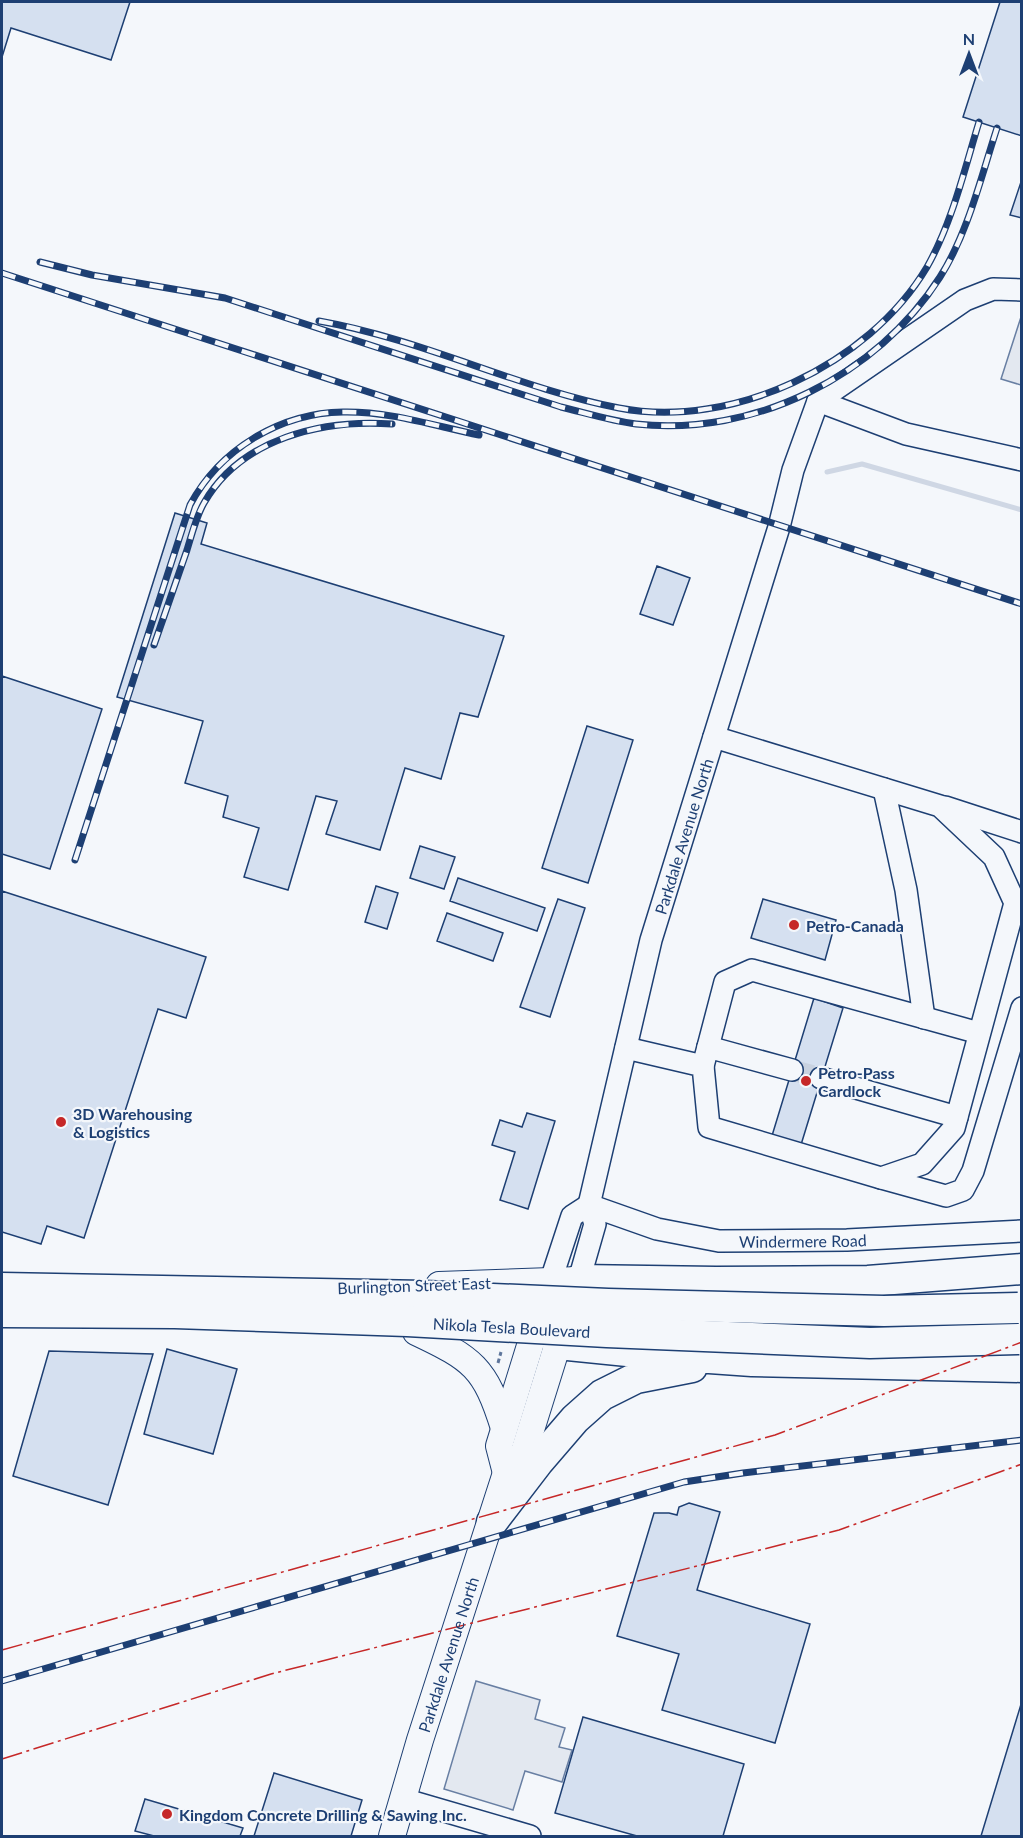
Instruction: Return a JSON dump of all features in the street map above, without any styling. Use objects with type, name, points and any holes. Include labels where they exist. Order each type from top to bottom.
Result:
[{"type":"highway","points":[[565,1280],[868,1281],[1022,1269]]},
{"type":"highway","points":[[716,1282],[554,1312],[552,1320],[538,1331],[544,1342],[752,1361]]},
{"type":"highway","name":"Nikola Tesla Boulevard","points":[[2,1288],[425,1296],[608,1304],[884,1311],[1020,1308]]},
{"type":"highway","name":"Nikola Tesla Boulevard","points":[[2,1312],[175,1313],[407,1321],[1021,1348]]},
{"type":"highway","points":[[492,1522],[538,1462],[575,1419],[602,1395],[636,1378],[690,1367],[752,1361],[1021,1348]]},
{"type":"main road","name":"Burlington Street East","points":[[2,1304],[252,1305],[318,1289],[565,1280]]},
{"type":"main road","name":"Parkdale Avenue North","points":[[554,1312],[565,1280]]},
{"type":"main road","name":"Burlington Street East","points":[[252,1305],[317,1323],[544,1342]]},
{"type":"main road","points":[[317,1323],[404,1316],[554,1312]]},
{"type":"main road","points":[[416,1332],[452,1349],[470,1361],[485,1379],[494,1396],[504,1428]]},
{"type":"main road","name":"Parkdale Avenue North","points":[[506,1473],[499,1446],[504,1428],[544,1342]]},
{"type":"main road","name":"Parkdale Avenue North","points":[[392,1836],[420,1740],[506,1473],[524,1452],[544,1342]]},
{"type":"street","points":[[819,401],[965,300],[993,289],[1022,290]]},
{"type":"street","points":[[819,401],[906,434],[1022,460]]},
{"type":"street","name":"Parkdale Avenue North","points":[[565,1280],[595,1224],[589,1205],[651,940],[779,526],[793,470],[819,401]]},
{"type":"street","points":[[714,737],[1022,832]]},
{"type":"street","points":[[884,789],[906,890],[924,1018]]},
{"type":"street","points":[[881,1178],[922,1164],[954,1128],[1015,903],[994,857],[940,806]]},
{"type":"street","points":[[979,1034],[752,970],[725,982],[706,1056],[709,1127],[946,1196],[963,1190],[973,1171],[1022,1008]]},
{"type":"street","points":[[626,1048],[706,1056],[792,1070]]},
{"type":"street","points":[[821,1078],[957,1117]]},
{"type":"street","name":"Windermere Road","points":[[589,1205],[657,1228],[719,1241],[847,1240],[1022,1231]]},
{"type":"street","points":[[403,1799],[530,1836]]},
{"type":"shaded area","points":[[1021,317],[1021,385],[1001,379]]},
{"type":"shaded area","points":[[476,1681],[540,1700],[535,1719],[565,1728],[559,1747],[572,1750],[562,1782],[525,1771],[513,1810],[444,1789]]},
{"type":"building","points":[[2,2],[130,2],[111,60],[11,28],[2,57]]},
{"type":"building","points":[[1000,2],[1022,2],[1022,136],[963,117]]},
{"type":"building","points":[[1022,179],[1022,218],[1010,215]]},
{"type":"building","points":[[175,513],[207,523],[201,544],[504,636],[478,717],[460,713],[441,779],[405,768],[380,850],[326,834],[337,801],[316,796],[288,890],[244,877],[259,828],[223,817],[228,796],[185,783],[203,721],[117,697]]},
{"type":"building","points":[[657,566],[690,578],[673,625],[640,614]]},
{"type":"building","points":[[2,676],[102,709],[50,869],[2,854]]},
{"type":"building","points":[[587,726],[633,740],[588,883],[542,868]]},
{"type":"building","points":[[420,846],[455,857],[444,889],[410,878]]},
{"type":"building","points":[[458,878],[545,908],[537,931],[450,901]]},
{"type":"building","points":[[376,886],[398,893],[387,929],[365,922]]},
{"type":"building","name":"3D Warehousing & Logistics","points":[[2,891],[206,957],[186,1018],[158,1009],[84,1238],[47,1226],[41,1244],[2,1232]]},
{"type":"building","points":[[558,899],[585,908],[550,1017],[520,1007]]},
{"type":"building","points":[[763,899],[836,920],[825,960],[751,938]]},
{"type":"building","points":[[447,913],[503,933],[493,961],[437,941]]},
{"type":"building","points":[[814,998],[843,1008],[800,1148],[771,1139]]},
{"type":"building","points":[[527,1113],[555,1121],[528,1209],[500,1200],[515,1152],[492,1145],[500,1120],[522,1127]]},
{"type":"building","points":[[167,1349],[237,1369],[213,1454],[144,1434]]},
{"type":"building","points":[[49,1351],[153,1354],[108,1505],[13,1476]]},
{"type":"building","points":[[689,1503],[720,1512],[697,1590],[810,1624],[775,1743],[662,1710],[679,1654],[617,1636],[654,1513],[677,1515],[679,1507]]},
{"type":"building","points":[[1022,1701],[1022,1836],[981,1836]]},
{"type":"building","points":[[583,1717],[744,1764],[723,1836],[637,1836],[555,1813]]},
{"type":"building","points":[[274,1773],[362,1800],[351,1836],[254,1836]]},
{"type":"building","name":"Kingdom Concrete Drilling & Sawing Inc.","points":[[145,1799],[243,1828],[240,1836],[154,1836],[135,1831]]},
{"type":"waterway","points":[[827,472],[862,464],[1022,510]]},
{"type":"tunnel","points":[[792,1070],[821,1078]]},
{"type":"railway","points":[[319,321],[395,339],[544,388],[619,408],[662,412],[706,409],[750,399],[793,382],[834,360],[870,333],[902,302],[927,267],[944,233],[979,122]]},
{"type":"railway","points":[[40,262],[92,275],[225,298],[561,407],[608,419],[636,424],[680,425],[724,420],[767,409],[809,392],[847,370],[883,344],[914,312],[950,260],[973,204],[997,128]]},
{"type":"railway","points":[[2,273],[1022,604]]},
{"type":"railway","points":[[75,860],[190,505],[218,467],[235,451],[275,427],[320,414],[343,412],[377,414],[479,435]]},
{"type":"railway","points":[[154,645],[201,508],[220,481],[239,463],[262,448],[286,437],[312,430],[339,425],[392,424]]},
{"type":"railway","points":[[2,1681],[684,1482],[1022,1440]]},
{"type":"power","points":[[2,1650],[775,1435],[1022,1342]]},
{"type":"power","points":[[2,1759],[271,1674],[839,1530],[1022,1464]]},
{"type":"place","name":"Petro-Canada","points":[[794,925]]},
{"type":"place","name":"Petro-Pass Cardlock","points":[[806,1081]]},
{"type":"place","name":"3D Warehousing & Logistics","points":[[61,1122]]},
{"type":"place","name":"Kingdom Concrete Drilling & Sawing Inc.","points":[[167,1814]]}]
